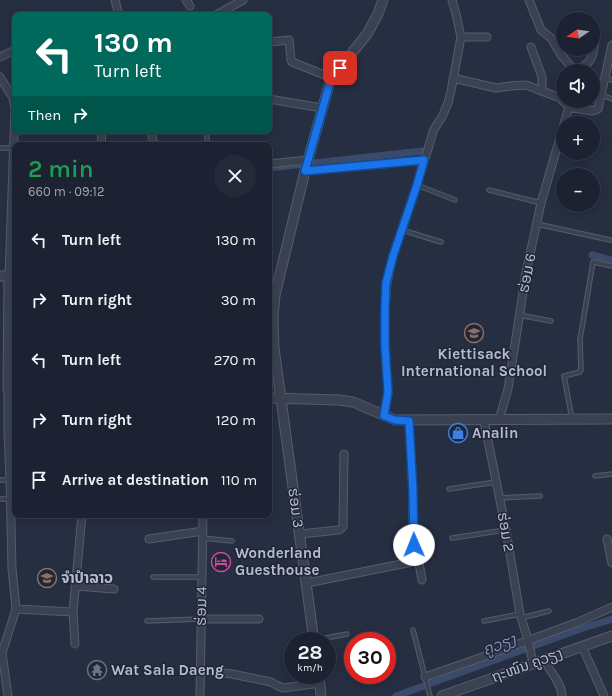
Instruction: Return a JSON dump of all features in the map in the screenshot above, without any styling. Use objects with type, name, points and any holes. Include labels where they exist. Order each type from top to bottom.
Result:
[{"type":"street","points":[[115,0],[118,12]]},
{"type":"street","points":[[221,12],[243,0]]},
{"type":"street","points":[[272,42],[289,40],[292,62],[332,78],[367,34],[378,14],[383,0]]},
{"type":"street","points":[[384,416],[388,392],[385,346],[386,283],[401,230],[417,185],[434,129],[442,117],[448,103],[461,37],[452,0]]},
{"type":"street","points":[[529,0],[541,30],[551,38],[561,55],[569,64]]},
{"type":"street","points":[[461,37],[487,37]]},
{"type":"street","points":[[600,95],[608,79],[612,45]]},
{"type":"street","points":[[531,47],[542,77],[542,91]]},
{"type":"street","points":[[0,57],[12,51]]},
{"type":"street","points":[[0,77],[12,96]]},
{"type":"street","name":"ຮ່ອມ 3","points":[[272,312],[278,278],[305,171],[322,108],[332,78]]},
{"type":"street","points":[[453,78],[496,88],[526,85],[556,96]]},
{"type":"street","points":[[272,100],[322,108]]},
{"type":"street","points":[[587,108],[595,110],[598,108]]},
{"type":"street","name":"ຮ່ອມ 6","points":[[499,420],[508,389],[526,273],[541,203],[556,151]]},
{"type":"street","points":[[272,164],[308,160]]},
{"type":"street","points":[[305,171],[424,160]]},
{"type":"street","points":[[8,696],[1,651],[16,609],[12,568],[10,498],[12,485],[4,433],[11,390],[5,276],[12,176]]},
{"type":"street","name":"ຮ່ອມ 3","points":[[272,328],[313,632]]},
{"type":"street","points":[[272,398],[339,400],[353,402],[395,420],[409,421],[612,419]]},
{"type":"street","points":[[307,583],[412,562],[414,558],[413,492],[409,421]]},
{"type":"street","name":"ຮ່ອມ 2","points":[[484,421],[500,498],[521,616],[532,661]]},
{"type":"street","points":[[300,534],[339,530],[343,527],[344,454]]},
{"type":"street","points":[[74,644],[73,612],[82,518]]},
{"type":"street","name":"ຮ່ອມ 4","points":[[200,696],[199,670],[203,518]]},
{"type":"street","points":[[149,539],[202,535]]},
{"type":"street","points":[[607,539],[612,563]]},
{"type":"street","points":[[414,558],[419,563],[422,580]]},
{"type":"street","points":[[76,586],[114,589]]},
{"type":"street","points":[[425,678],[576,623],[612,607]]},
{"type":"street","points":[[16,609],[73,612]]},
{"type":"street","points":[[201,619],[259,619]]},
{"type":"street","name":"ຖະໜົນ ຄູວຽງ","points":[[445,696],[532,661],[544,659],[612,636]]},
{"type":"street","points":[[582,646],[604,696]]},
{"type":"street","points":[[544,659],[560,686],[562,696]]},
{"type":"street","points":[[199,670],[232,674],[271,682],[284,688],[300,684]]},
{"type":"street","points":[[320,684],[321,696]]},
{"type":"lane","points":[[600,95],[612,98]]},
{"type":"lane","points":[[0,148],[12,148]]},
{"type":"lane","points":[[417,185],[455,200]]},
{"type":"lane","points":[[489,190],[541,203]]},
{"type":"lane","points":[[537,224],[610,240]]},
{"type":"lane","points":[[401,230],[441,242]]},
{"type":"lane","points":[[572,420],[564,376],[580,372],[581,370],[580,339],[593,262],[612,266]]},
{"type":"lane","points":[[520,315],[551,321]]},
{"type":"lane","points":[[595,476],[612,474]]},
{"type":"lane","points":[[0,480],[12,485]]},
{"type":"lane","points":[[449,488],[496,482]]},
{"type":"lane","points":[[500,498],[540,496]]},
{"type":"lane","points":[[0,499],[10,498]]},
{"type":"lane","points":[[452,538],[506,530]]},
{"type":"lane","points":[[202,535],[232,541]]},
{"type":"lane","points":[[153,577],[202,577]]},
{"type":"lane","points":[[484,621],[549,611]]},
{"type":"lane","points":[[148,621],[201,619]]},
{"type":"lane","points":[[413,630],[430,695]]},
{"type":"waterway","points":[[272,168],[422,151]]},
{"type":"waterway","points":[[592,255],[612,260]]},
{"type":"waterway","name":"ຄູວຽງ","points":[[396,696],[580,629],[612,619]]},
{"type":"place","name":"Kiettisack International School","points":[[474,333]]},
{"type":"place","name":"Analin","points":[[458,433]]},
{"type":"place","name":"Wonderland Guesthouse","points":[[221,562]]},
{"type":"place","name":"ຈຳປຳລາວ","points":[[47,578]]},
{"type":"place","name":"Wat Sala Daeng","points":[[97,670]]},
{"type":"route","points":[[340,68],[332,78],[329,86],[305,171],[424,160],[393,256],[386,283],[385,309],[385,346],[388,392],[384,416],[395,420],[409,421],[414,545]]}]
